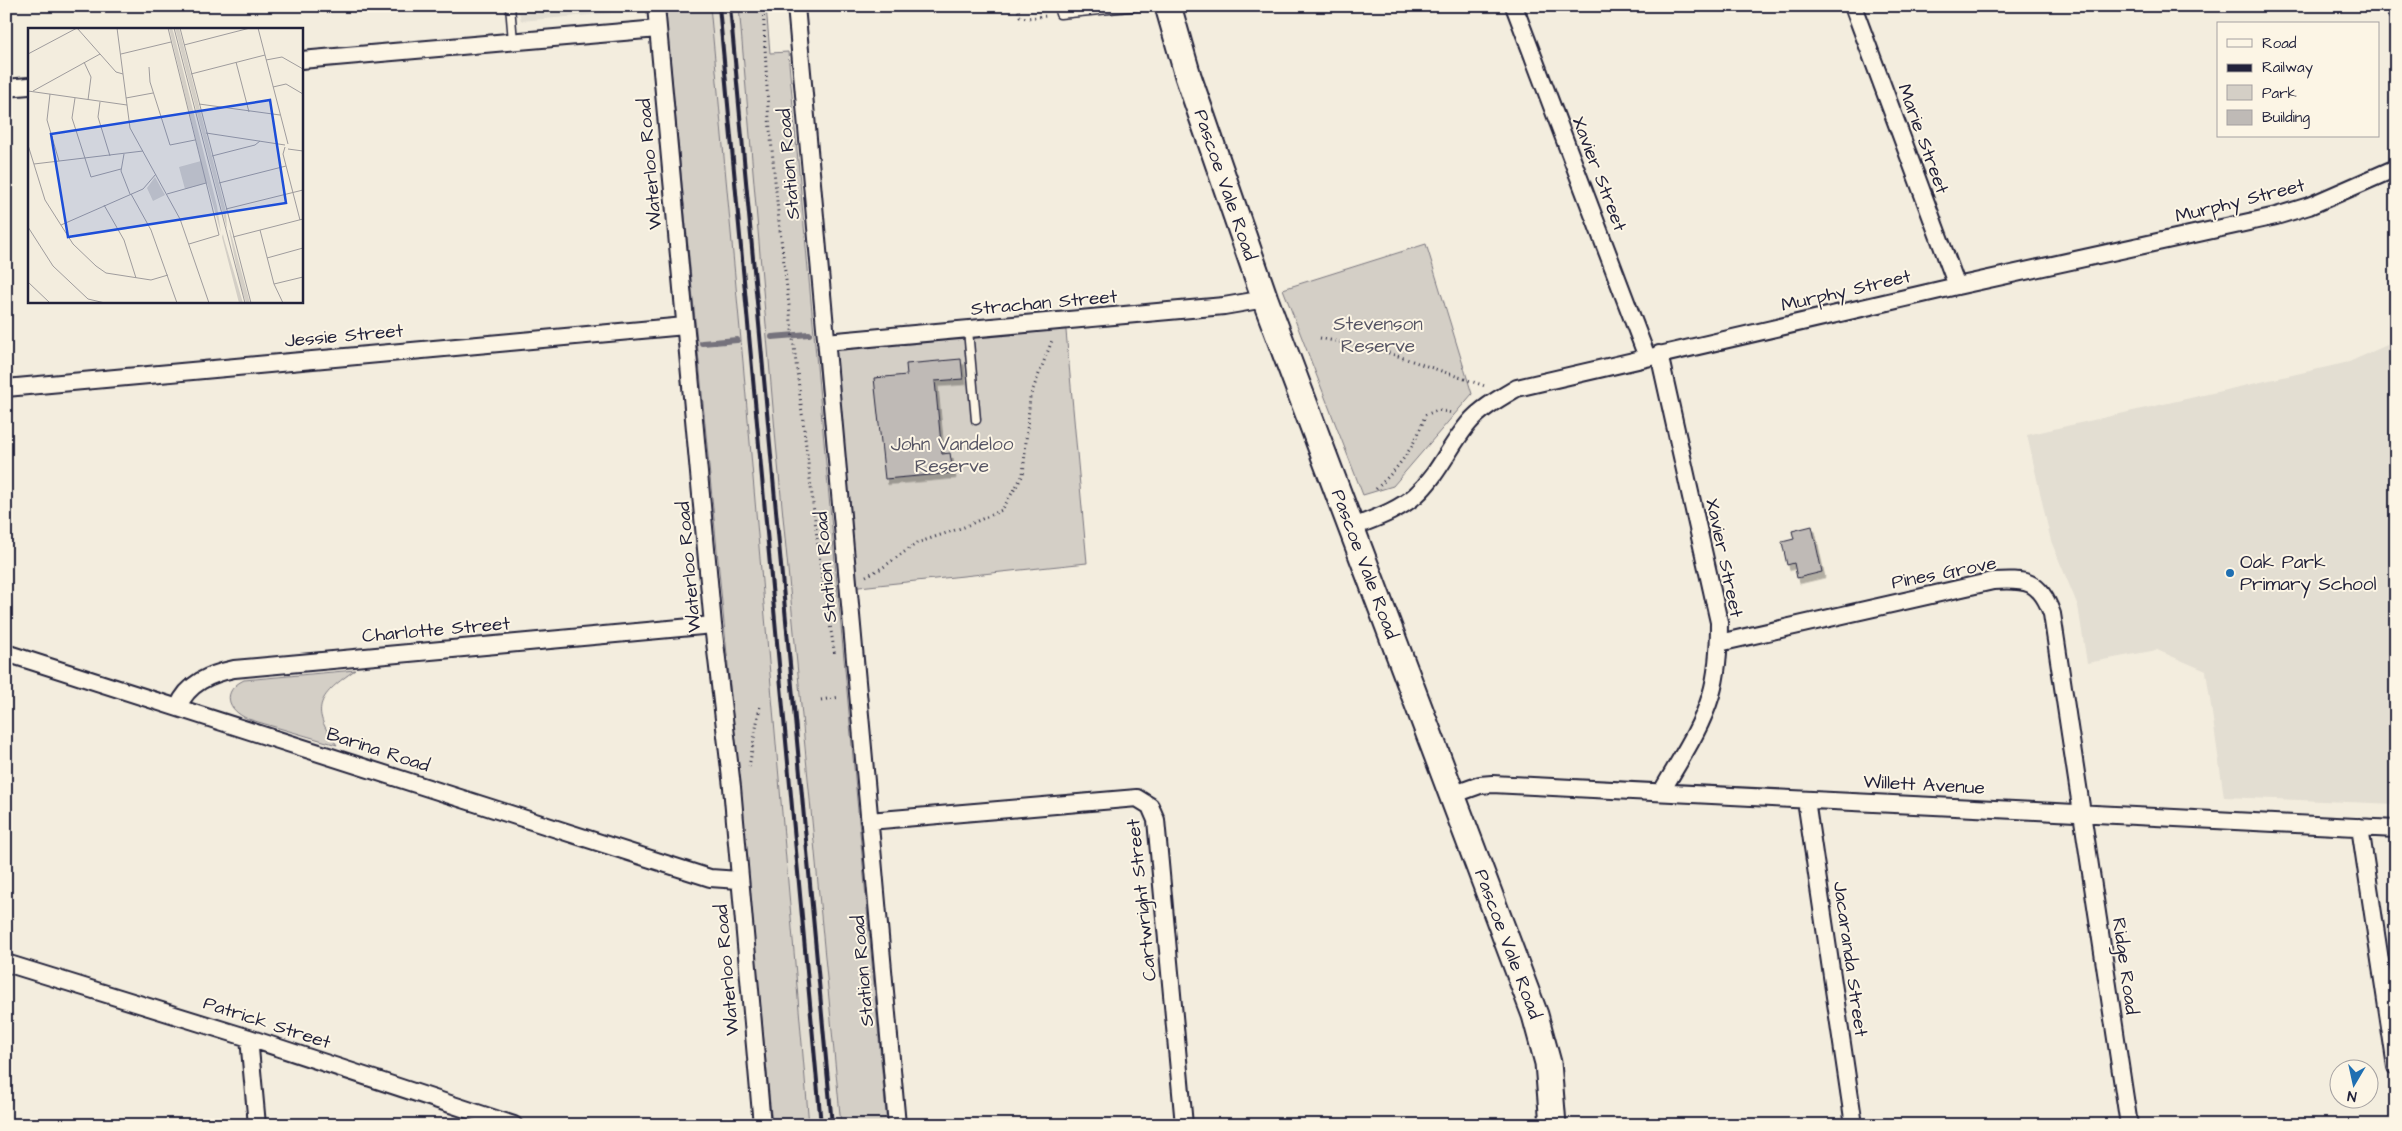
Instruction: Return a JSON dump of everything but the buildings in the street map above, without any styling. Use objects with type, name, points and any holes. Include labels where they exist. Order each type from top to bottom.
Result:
[{"type":"main road","name":"Pascoe Vale Road","points":[[1168,6],[1188,76],[1265,299],[1541,1033],[1549,1075],[1553,1125]]},
{"type":"street","name":"Waterloo Road","points":[[656,6],[684,326],[713,625],[732,787],[762,1125]]},
{"type":"street","name":"Station Road","points":[[796,6],[897,1125]]},
{"type":"street","name":"Xavier Street","points":[[1514,6],[1653,355],[1716,605],[1719,622],[1719,642],[1711,695],[1702,719],[1662,791]]},
{"type":"street","name":"Marie Street","points":[[1853,6],[1957,286]]},
{"type":"street","points":[[2394,6],[2396,11]]},
{"type":"street","points":[[302,60],[658,29]]},
{"type":"street","points":[[6,88],[28,86]]},
{"type":"street","name":"Murphy Street","points":[[1351,528],[1388,513],[1416,495],[1432,478],[1469,422],[1500,398],[1517,388],[1957,286],[2276,216],[2309,206],[2396,168]]},
{"type":"street","name":"Strachan Street","points":[[826,342],[1224,306],[1265,299]]},
{"type":"street","name":"Jessie Street","points":[[6,388],[684,326]]},
{"type":"street","name":"Pines Grove","points":[[1719,642],[1993,581],[2017,581],[2034,584],[2048,601],[2052,614],[2082,813]]},
{"type":"street","name":"Charlotte Street","points":[[178,706],[182,697],[198,682],[214,674],[234,669],[713,625]]},
{"type":"street","name":"Barina Road","points":[[6,653],[178,706],[710,878],[739,880]]},
{"type":"street","name":"Willett Avenue","points":[[1452,795],[1480,785],[1492,784],[2396,829]]},
{"type":"street","name":"Cartwright Street","points":[[869,821],[1137,798],[1150,806],[1156,820],[1184,1125]]},
{"type":"street","name":"Jacaranda Street","points":[[1806,800],[1854,1125]]},
{"type":"street","name":"Ridge Road","points":[[2082,813],[2129,1125]]},
{"type":"street","points":[[2360,827],[2396,1067]]},
{"type":"street","name":"Patrick Street","points":[[6,963],[249,1038],[514,1125]]},
{"type":"street","points":[[249,1038],[257,1125]]},
{"type":"lane","points":[[510,6],[513,41]]},
{"type":"lane","points":[[1059,10],[1139,6]]},
{"type":"lane","points":[[968,330],[976,420]]},
{"type":"path","points":[[763,6],[770,127],[779,222],[820,562],[836,663]]},
{"type":"path","points":[[1017,6],[1020,16],[1026,18],[1059,10]]},
{"type":"path","points":[[866,576],[882,568],[917,543],[964,527],[1002,510],[1023,475],[1030,397],[1060,321]]},
{"type":"path","points":[[1320,338],[1386,352],[1485,386]]},
{"type":"path","points":[[1376,489],[1410,452],[1420,433],[1425,415],[1438,410],[1452,413]]},
{"type":"path","points":[[821,700],[840,698]]},
{"type":"path","points":[[732,787],[746,785],[760,706],[763,706]]},
{"type":"shaded area","points":[[518,6],[635,6],[635,11],[521,21]]},
{"type":"shaded area","points":[[710,6],[739,6],[805,752],[841,1125],[809,1125]]},
{"type":"shaded area","name":"Oak Park Primary School","points":[[2396,341],[2396,804],[2224,797],[2206,671],[2157,650],[2087,663],[2078,606],[2051,541],[2027,435],[2349,362]]},
{"type":"green space","points":[[665,6],[710,6],[809,1125],[772,1125]]},
{"type":"green space","points":[[739,6],[766,6],[770,53],[788,52],[887,1125],[841,1125],[776,443]]},
{"type":"green space","name":"Stevenson Reserve","points":[[1426,244],[1472,394],[1393,486],[1363,495],[1283,289]]},
{"type":"green space","name":"John Vandeloo Reserve","points":[[1065,320],[1087,563],[840,589],[817,347]]},
{"type":"green space","points":[[355,670],[334,686],[326,694],[322,702],[322,721],[337,745],[248,719],[235,711],[231,706],[230,695],[232,689],[244,680]]},
{"type":"waterway","points":[[772,337],[809,334]]},
{"type":"waterway","points":[[702,343],[737,340]]},
{"type":"railway","points":[[719,6],[821,1125]]},
{"type":"railway","points":[[730,6],[832,1125]]},
{"type":"place","name":"Oak Park Primary School","points":[[2230,573]]}]
